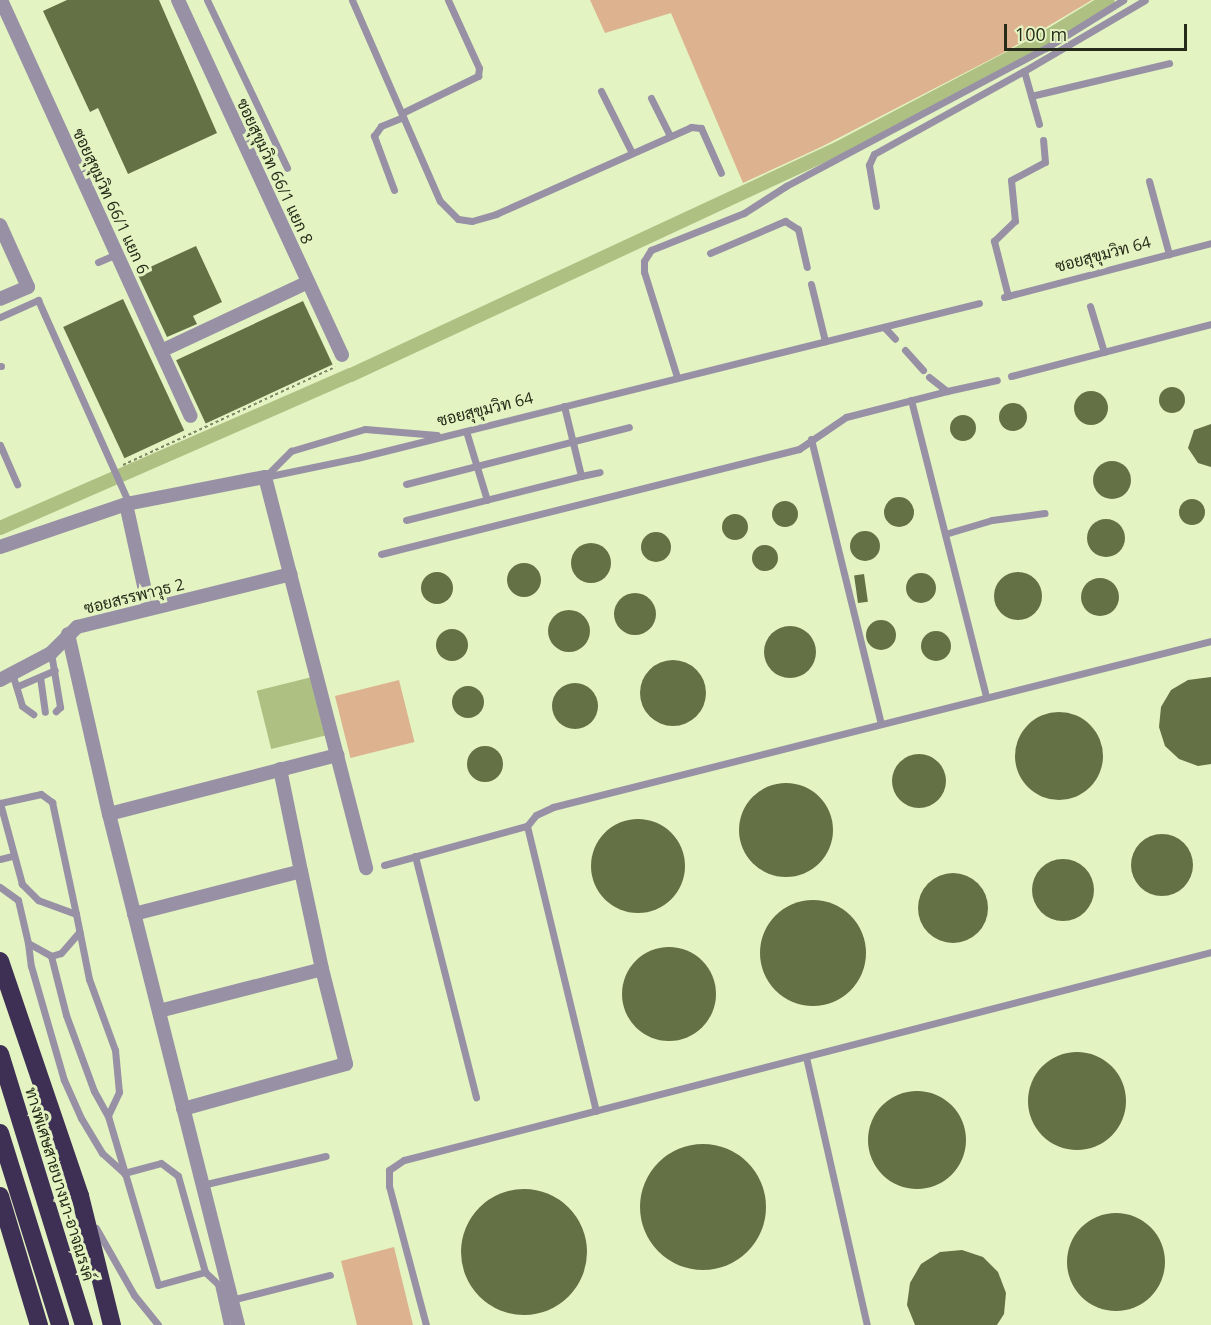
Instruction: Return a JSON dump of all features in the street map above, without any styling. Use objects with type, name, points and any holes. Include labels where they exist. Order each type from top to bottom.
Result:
[{"type":"highway","points":[[0,961],[80,1196],[112,1325]]},
{"type":"highway","name":"ทางพิเศษสายบางนา-อาจณรงค์","points":[[0,1054],[84,1325]]},
{"type":"highway","points":[[0,1089],[73,1325]]},
{"type":"highway","points":[[0,1133],[60,1325]]},
{"type":"highway","points":[[0,1196],[39,1325]]},
{"type":"street","name":"ซอยสุขุมวิท 66/1 แยก 6","points":[[1,0],[191,416]]},
{"type":"street","name":"ซอยสุขุมวิท 66/1 แยก 8","points":[[178,0],[342,355]]},
{"type":"street","points":[[0,225],[28,287],[0,299]]},
{"type":"street","points":[[161,351],[308,282]]},
{"type":"street","points":[[265,477],[366,868]]},
{"type":"street","name":"ซอยสุขุมวิท 64","points":[[0,547],[127,499],[265,477]]},
{"type":"street","points":[[127,499],[148,609]]},
{"type":"street","name":"ซอยสรรพาวุธ 2","points":[[6,676],[51,653],[77,627],[291,574]]},
{"type":"street","points":[[68,634],[109,814],[238,1325]]},
{"type":"street","points":[[109,814],[337,754]]},
{"type":"street","points":[[183,1109],[346,1064],[322,969],[280,769]]},
{"type":"street","points":[[134,914],[301,871]]},
{"type":"street","points":[[159,1011],[322,969]]},
{"type":"lane","points":[[207,0],[287,168]]},
{"type":"lane","points":[[352,0],[440,201],[458,219],[472,221],[496,214],[691,127],[701,128],[721,173]]},
{"type":"lane","points":[[394,190],[374,136],[381,126],[478,76],[479,68],[448,0]]},
{"type":"lane","points":[[677,378],[644,272],[644,261],[651,250],[744,213],[786,186],[1017,64],[1123,0]]},
{"type":"lane","points":[[876,206],[868,165],[874,154],[1145,0]]},
{"type":"lane","points":[[1031,96],[1169,63]]},
{"type":"lane","points":[[1023,71],[1039,124]]},
{"type":"lane","points":[[601,91],[632,153]]},
{"type":"lane","points":[[651,98],[670,136]]},
{"type":"lane","name":"ซอยสุขุมวิท 64","points":[[1043,140],[1045,162],[1011,180],[1015,221],[994,241],[1006,296],[1211,243]]},
{"type":"lane","points":[[1149,181],[1169,254]]},
{"type":"lane","points":[[710,254],[785,221],[798,229],[807,267]]},
{"type":"lane","points":[[99,262],[117,254]]},
{"type":"lane","points":[[811,284],[825,341]]},
{"type":"lane","points":[[0,317],[38,300],[127,499]]},
{"type":"lane","name":"ซอยสุขุมวิท 64","points":[[265,477],[445,436],[979,303]]},
{"type":"lane","points":[[1090,306],[1104,352]]},
{"type":"lane","points":[[1011,376],[1211,324]]},
{"type":"lane","points":[[884,327],[895,339]]},
{"type":"lane","points":[[905,350],[924,370]]},
{"type":"lane","points":[[929,376],[947,390]]},
{"type":"lane","points":[[381,554],[782,454],[799,449],[846,417],[947,390],[997,380]]},
{"type":"lane","points":[[911,400],[986,697]]},
{"type":"lane","points":[[564,406],[581,476]]},
{"type":"lane","points":[[406,484],[629,427]]},
{"type":"lane","points":[[265,477],[291,451],[365,429],[445,436]]},
{"type":"lane","points":[[466,430],[487,500]]},
{"type":"lane","points":[[811,439],[881,724]]},
{"type":"lane","points":[[0,445],[17,484]]},
{"type":"lane","points":[[406,520],[600,472]]},
{"type":"lane","points":[[945,534],[992,520],[1046,513]]},
{"type":"lane","points":[[384,864],[527,826],[536,815],[553,807],[1211,641]]},
{"type":"lane","points":[[51,653],[60,707],[56,711]]},
{"type":"lane","points":[[18,686],[55,670]]},
{"type":"lane","points":[[6,676],[18,686],[22,706],[33,714]]},
{"type":"lane","points":[[40,677],[45,712]]},
{"type":"lane","points":[[76,914],[31,895],[17,874],[0,803],[40,794],[52,802],[76,914],[89,979],[105,1019],[119,1075],[119,1092],[108,1116]]},
{"type":"lane","points":[[527,826],[596,1111]]},
{"type":"lane","points":[[0,859],[12,856]]},
{"type":"lane","points":[[415,856],[476,1097]]},
{"type":"lane","points":[[0,887],[15,896],[20,906],[31,966],[64,1080],[81,1118],[102,1153],[124,1173]]},
{"type":"lane","points":[[20,906],[24,898],[31,895]]},
{"type":"lane","points":[[51,956],[61,953],[79,932]]},
{"type":"lane","points":[[28,943],[51,956],[90,1080],[108,1116],[158,1285],[205,1272]]},
{"type":"lane","points":[[426,1325],[389,1186],[389,1170],[404,1160],[1211,952]]},
{"type":"lane","points":[[806,1057],[867,1325]]},
{"type":"lane","points":[[202,1185],[326,1156]]},
{"type":"lane","points":[[124,1173],[161,1163],[178,1176],[205,1272],[218,1284],[228,1325]]},
{"type":"lane","points":[[80,1196],[107,1251],[158,1325]]},
{"type":"lane","points":[[231,1300],[330,1275]]},
{"type":"path","points":[[115,470],[345,362],[342,355]]},
{"type":"shaded area","points":[[590,0],[1092,0],[1003,53],[821,147],[743,183],[671,13],[605,33]]},
{"type":"shaded area","points":[[312,677],[327,735],[271,749],[257,691]]},
{"type":"shaded area","points":[[399,680],[414,742],[350,758],[335,696]]},
{"type":"shaded area","points":[[394,1247],[413,1325],[357,1325],[341,1261]]},
{"type":"building","points":[[67,0],[159,0],[217,133],[128,174],[98,108],[90,112],[43,11]]},
{"type":"building","points":[[196,246],[222,302],[193,316],[197,324],[167,337],[137,273]]},
{"type":"building","points":[[123,299],[184,430],[124,458],[63,327]]},
{"type":"building","points":[[303,301],[333,364],[206,424],[176,360]]},
{"type":"building","points":[[1172,387],[1181,391],[1185,400],[1181,409],[1172,413],[1163,409],[1159,400],[1163,391]]},
{"type":"building","points":[[1091,391],[1103,396],[1108,408],[1103,420],[1091,425],[1079,420],[1074,408],[1079,396]]},
{"type":"building","points":[[1013,403],[1023,407],[1027,417],[1023,427],[1013,431],[1003,427],[999,417],[1003,407]]},
{"type":"building","points":[[963,415],[972,419],[976,428],[972,437],[963,441],[954,437],[950,428],[954,419]]},
{"type":"building","points":[[1211,424],[1211,467],[1198,463],[1188,448],[1194,430]]},
{"type":"building","points":[[1112,461],[1119,462],[1125,467],[1130,473],[1130,487],[1125,493],[1119,498],[1112,499],[1105,498],[1099,493],[1094,487],[1093,480],[1094,473],[1099,467],[1105,462]]},
{"type":"building","points":[[899,497],[905,498],[913,506],[913,518],[905,526],[899,527],[893,526],[885,518],[884,512],[885,506],[893,498]]},
{"type":"building","points":[[1192,499],[1201,503],[1205,512],[1201,521],[1192,525],[1183,521],[1179,512],[1183,503]]},
{"type":"building","points":[[785,501],[795,504],[798,514],[795,524],[785,527],[775,524],[772,514],[775,504]]},
{"type":"building","points":[[735,514],[744,518],[748,527],[744,536],[735,540],[726,536],[722,527],[726,518]]},
{"type":"building","points":[[1106,519],[1113,520],[1119,525],[1124,531],[1124,545],[1119,551],[1113,556],[1106,557],[1099,556],[1093,551],[1088,545],[1087,538],[1088,531],[1093,525],[1099,520]]},
{"type":"building","points":[[865,531],[871,532],[879,540],[879,552],[871,560],[865,561],[859,560],[851,552],[850,546],[851,540],[859,532]]},
{"type":"building","points":[[656,532],[667,536],[671,547],[667,558],[656,562],[645,558],[641,547],[645,536]]},
{"type":"building","points":[[591,543],[605,549],[611,563],[605,577],[591,583],[577,577],[571,563],[577,549]]},
{"type":"building","points":[[765,545],[774,549],[778,558],[774,567],[765,571],[756,567],[752,558],[756,549]]},
{"type":"building","points":[[524,563],[536,568],[541,580],[536,592],[524,597],[512,592],[507,580],[512,568]]},
{"type":"building","points":[[437,572],[448,577],[453,588],[448,599],[437,604],[426,599],[421,588],[426,577]]},
{"type":"building","points":[[1013,572],[1023,572],[1035,579],[1042,591],[1042,601],[1035,613],[1023,620],[1013,620],[998,609],[994,601],[994,591],[1005,576]]},
{"type":"building","points":[[921,573],[927,574],[935,582],[935,594],[927,602],[921,603],[915,602],[907,594],[906,588],[907,582],[915,574]]},
{"type":"building","points":[[864,574],[868,602],[858,603],[854,575]]},
{"type":"building","points":[[1100,578],[1107,579],[1113,584],[1118,590],[1118,604],[1113,610],[1107,615],[1100,616],[1093,615],[1087,610],[1082,604],[1081,597],[1082,590],[1087,584],[1093,579]]},
{"type":"building","points":[[635,593],[643,594],[650,599],[655,606],[655,622],[650,629],[643,634],[635,635],[627,634],[620,629],[615,622],[614,614],[615,606],[620,599],[627,594]]},
{"type":"building","points":[[569,610],[577,611],[584,616],[589,623],[589,639],[584,646],[577,651],[569,652],[561,651],[554,646],[549,639],[548,631],[549,623],[554,616],[561,611]]},
{"type":"building","points":[[881,620],[887,621],[895,629],[895,641],[887,649],[881,650],[875,649],[867,641],[866,635],[867,629],[875,621]]},
{"type":"building","points":[[785,626],[795,626],[809,633],[816,652],[809,671],[795,678],[785,678],[775,674],[768,667],[764,657],[764,647],[768,637],[775,630]]},
{"type":"building","points":[[452,629],[463,634],[468,645],[463,656],[452,661],[441,656],[436,645],[441,634]]},
{"type":"building","points":[[936,631],[942,632],[950,640],[950,652],[942,660],[936,661],[930,660],[922,652],[921,646],[922,640],[930,632]]},
{"type":"building","points":[[673,660],[686,663],[696,670],[703,680],[706,693],[703,706],[696,716],[686,723],[673,726],[660,723],[650,716],[643,706],[640,693],[643,680],[650,670],[660,663]]},
{"type":"building","points":[[1211,677],[1211,764],[1198,766],[1179,759],[1165,746],[1159,727],[1161,707],[1171,690],[1188,680]]},
{"type":"building","points":[[575,683],[591,690],[598,706],[591,722],[575,729],[559,722],[552,706],[559,690]]},
{"type":"building","points":[[468,686],[479,691],[484,702],[479,713],[468,718],[457,713],[452,702],[457,691]]},
{"type":"building","points":[[1059,712],[1076,716],[1090,725],[1099,739],[1103,756],[1099,773],[1090,787],[1076,796],[1059,800],[1042,796],[1028,787],[1019,773],[1015,756],[1019,739],[1028,725],[1042,716]]},
{"type":"building","points":[[485,746],[498,751],[503,764],[498,777],[485,782],[472,777],[467,764],[472,751]]},
{"type":"building","points":[[914,754],[924,754],[934,758],[942,766],[946,781],[942,796],[934,804],[924,808],[914,808],[904,804],[896,796],[892,786],[892,776],[896,766],[904,758]]},
{"type":"building","points":[[786,783],[804,787],[819,797],[829,812],[833,830],[829,848],[819,863],[804,873],[786,877],[768,873],[753,863],[743,848],[739,830],[743,812],[753,797],[768,787]]},
{"type":"building","points":[[638,819],[656,823],[671,833],[681,848],[685,866],[681,884],[671,899],[656,909],[638,913],[620,909],[605,899],[595,884],[591,866],[595,848],[605,833],[620,823]]},
{"type":"building","points":[[1156,834],[1168,834],[1184,843],[1191,853],[1193,865],[1191,877],[1184,887],[1168,896],[1156,896],[1145,891],[1136,882],[1131,871],[1131,859],[1136,848],[1145,839]]},
{"type":"building","points":[[1057,859],[1069,859],[1085,868],[1092,878],[1094,890],[1092,902],[1085,912],[1069,921],[1057,921],[1046,916],[1037,907],[1032,896],[1032,884],[1037,873],[1046,864]]},
{"type":"building","points":[[960,873],[973,879],[982,888],[986,894],[988,908],[986,922],[978,933],[967,941],[946,943],[928,933],[920,922],[918,901],[928,883],[939,875]]},
{"type":"building","points":[[813,900],[833,904],[851,915],[862,933],[866,953],[862,973],[851,991],[833,1002],[813,1006],[793,1002],[775,991],[764,973],[760,953],[764,933],[775,915],[793,904]]},
{"type":"building","points":[[669,947],[687,951],[702,961],[712,976],[716,994],[712,1012],[702,1027],[687,1037],[669,1041],[651,1037],[636,1027],[626,1012],[622,994],[626,976],[636,961],[651,951]]},
{"type":"building","points":[[1077,1052],[1096,1056],[1111,1067],[1122,1082],[1126,1101],[1122,1120],[1111,1135],[1096,1146],[1077,1150],[1058,1146],[1043,1135],[1032,1120],[1028,1101],[1032,1082],[1043,1067],[1058,1056]]},
{"type":"building","points":[[917,1091],[936,1095],[951,1106],[962,1121],[966,1140],[962,1159],[951,1174],[936,1185],[917,1189],[898,1185],[883,1174],[872,1159],[868,1140],[872,1121],[883,1106],[898,1095]]},
{"type":"building","points":[[703,1144],[727,1148],[748,1162],[762,1183],[766,1207],[762,1231],[748,1252],[727,1266],[703,1270],[679,1266],[658,1252],[644,1231],[640,1207],[644,1183],[658,1162],[679,1148]]},
{"type":"building","points":[[524,1189],[548,1193],[569,1207],[583,1228],[587,1252],[583,1276],[569,1297],[548,1311],[524,1315],[500,1311],[479,1297],[465,1276],[461,1252],[465,1228],[479,1207],[500,1193]]},
{"type":"building","points":[[1116,1213],[1135,1217],[1150,1228],[1161,1243],[1165,1262],[1161,1281],[1150,1296],[1135,1307],[1116,1311],[1097,1307],[1082,1296],[1071,1281],[1067,1262],[1071,1243],[1082,1228],[1097,1217]]},
{"type":"building","points":[[962,1250],[983,1257],[998,1272],[1006,1293],[1004,1314],[997,1325],[915,1325],[907,1305],[910,1283],[921,1264],[940,1252]]},
{"type":"waterway","points":[[0,528],[351,375],[839,148],[1029,48],[1108,0]]}]
